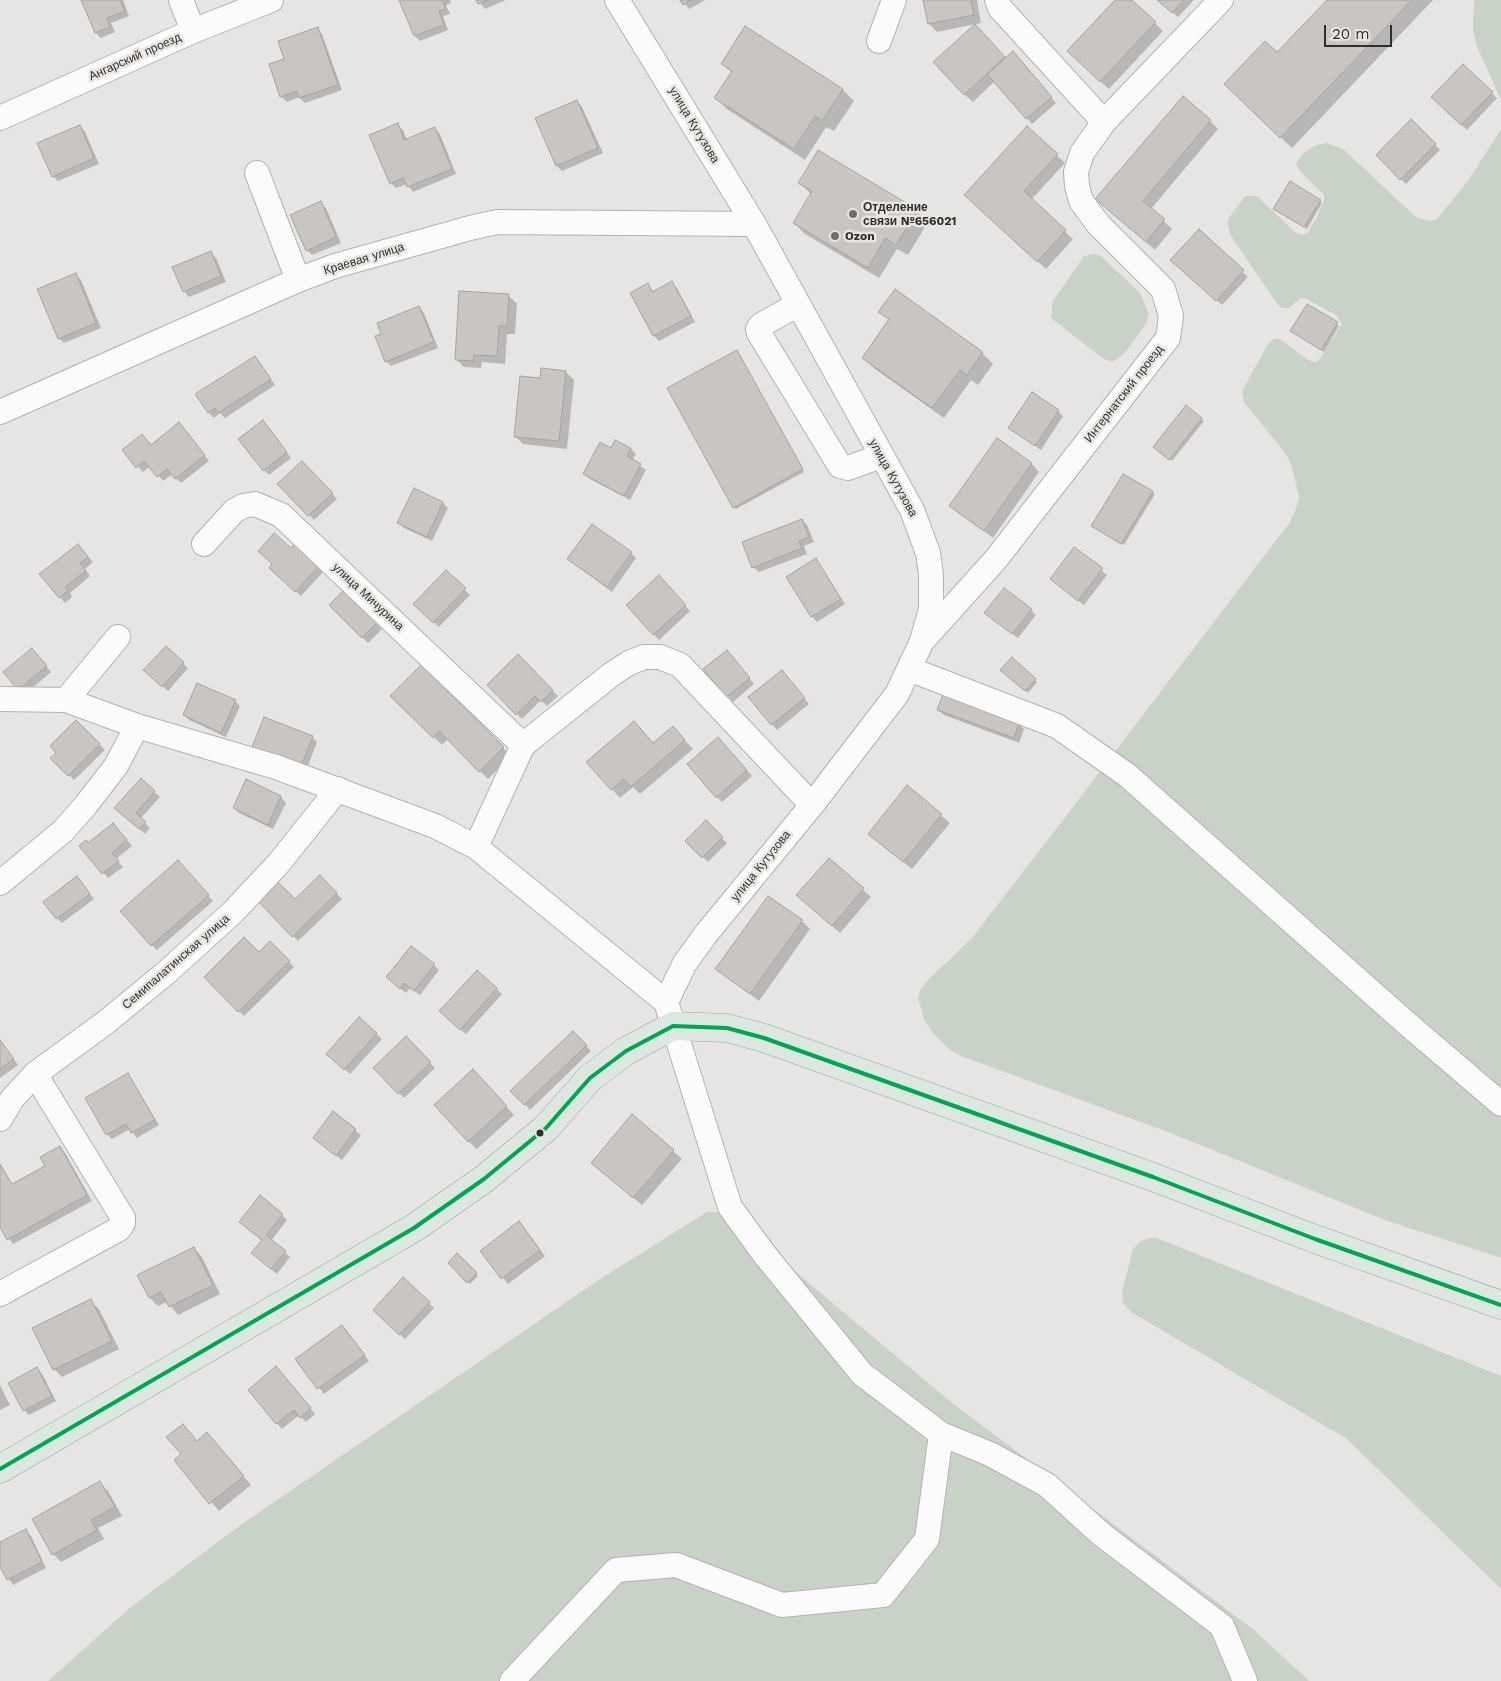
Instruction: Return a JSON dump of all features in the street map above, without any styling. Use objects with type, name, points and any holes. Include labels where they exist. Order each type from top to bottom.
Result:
[{"type":"main road","points":[[0,1469],[414,1228],[484,1179],[546,1128],[590,1078],[626,1051],[669,1014],[764,1038],[1154,1177],[1314,1239],[1501,1305]]},
{"type":"street","points":[[181,0],[193,31]]},
{"type":"street","name":"Ангарский проезд","points":[[0,118],[193,31],[272,0]]},
{"type":"street","name":"улица Кутузова","points":[[618,0],[754,224],[797,305],[912,510],[928,553],[931,575],[931,609],[922,641],[897,694],[812,805],[706,934],[685,963],[669,1014]]},
{"type":"street","points":[[879,41],[894,0]]},
{"type":"street","points":[[998,0],[1000,8],[1104,122]]},
{"type":"street","name":"Интернатский проезд","points":[[922,641],[996,559],[1168,338],[1172,316],[1169,302],[1162,289],[1098,224],[1081,201],[1076,186],[1076,172],[1082,154],[1104,122],[1221,0]]},
{"type":"street","points":[[257,173],[298,280]]},
{"type":"street","name":"Краевая улица","points":[[0,412],[298,280],[344,264],[470,228],[497,222],[754,224]]},
{"type":"street","points":[[797,305],[761,325],[758,329],[759,332],[840,466],[848,468],[881,456]]},
{"type":"street","name":"улица Мичурина","points":[[204,544],[234,512],[243,506],[255,504],[281,515],[474,696],[523,745]]},
{"type":"street","points":[[66,700],[118,637]]},
{"type":"street","points":[[476,847],[523,745],[629,663],[644,657],[660,657],[680,665],[696,679],[812,805]]},
{"type":"street","points":[[909,669],[1057,726],[1121,770],[1404,1022],[1501,1104]]},
{"type":"street","points":[[0,699],[66,700],[137,726],[276,767],[338,789],[435,826],[476,847],[669,1014],[730,1207],[765,1255],[862,1374],[941,1434],[990,1454],[1047,1485],[1101,1534],[1222,1626],[1245,1681]]},
{"type":"street","points":[[0,883],[62,831],[79,812],[116,766],[137,726]]},
{"type":"street","name":"Семипалатинская улица","points":[[0,1119],[12,1098],[35,1074],[104,1023],[199,945],[278,864],[338,789]]},
{"type":"street","points":[[0,1294],[119,1229],[123,1223],[122,1218],[35,1074]]},
{"type":"street","points":[[512,1681],[616,1570],[676,1565],[782,1605],[883,1595],[926,1539],[941,1434]]},
{"type":"shaded area","points":[[1474,0],[1501,0],[1501,100],[1477,47],[1473,28]]},
{"type":"shaded area","points":[[1501,129],[1501,1258],[1385,1220],[1168,1132],[961,1056],[949,1049],[932,1032],[924,1019],[918,998],[920,990],[927,981],[972,938],[1290,522],[1296,509],[1299,497],[1292,467],[1286,454],[1244,402],[1242,391],[1268,344],[1274,339],[1280,339],[1308,360],[1315,362],[1319,360],[1342,324],[1336,315],[1305,298],[1299,299],[1289,308],[1283,308],[1278,305],[1231,236],[1228,219],[1245,196],[1253,196],[1258,197],[1296,233],[1302,235],[1307,233],[1317,217],[1324,200],[1324,195],[1299,170],[1296,164],[1302,154],[1316,145],[1327,143],[1343,149],[1417,218],[1431,221],[1437,219],[1468,181]]},
{"type":"shaded area","points":[[1093,254],[1101,256],[1140,293],[1149,314],[1146,324],[1124,354],[1112,362],[1102,358],[1051,318],[1053,301],[1084,256]]},
{"type":"shaded area","points":[[707,1212],[719,1212],[732,1216],[951,1402],[1254,1630],[1309,1681],[48,1681],[131,1607],[242,1524],[597,1281]]},
{"type":"shaded area","points":[[1154,1237],[1501,1376],[1501,1589],[1347,1439],[1131,1312],[1123,1303],[1122,1292],[1133,1249],[1141,1241]]},
{"type":"building","points":[[81,0],[120,0],[125,11],[107,18],[110,27],[95,33]]},
{"type":"building","points":[[399,0],[442,0],[446,9],[439,11],[444,25],[414,36]]},
{"type":"building","points":[[476,0],[489,0],[478,4]]},
{"type":"building","points":[[680,0],[691,0],[683,5]]},
{"type":"building","points":[[923,0],[971,0],[974,15],[928,24]]},
{"type":"building","points":[[1115,0],[1132,0],[1156,22],[1100,82],[1067,51]]},
{"type":"building","points":[[1157,0],[1184,0],[1172,13]]},
{"type":"building","points":[[1327,0],[1412,0],[1280,138],[1224,84],[1265,41],[1277,52]]},
{"type":"building","points":[[975,24],[1005,57],[964,95],[933,62]]},
{"type":"building","points":[[745,26],[843,89],[822,121],[815,116],[794,149],[714,98],[732,71],[721,64]]},
{"type":"building","points":[[318,27],[338,85],[299,98],[297,91],[280,97],[269,64],[284,59],[278,41]]},
{"type":"building","points":[[1013,51],[1052,97],[1026,119],[987,74]]},
{"type":"building","points":[[1463,64],[1493,92],[1461,125],[1431,97]]},
{"type":"building","points":[[1183,96],[1211,120],[1143,201],[1165,219],[1146,242],[1095,199]]},
{"type":"building","points":[[577,100],[598,148],[556,166],[535,118]]},
{"type":"building","points":[[1411,119],[1436,144],[1400,180],[1376,155]]},
{"type":"building","points":[[398,123],[404,140],[435,127],[452,169],[407,187],[403,178],[390,184],[369,135]]},
{"type":"building","points":[[80,125],[94,158],[52,177],[37,143]]},
{"type":"building","points":[[1027,126],[1058,154],[1024,191],[1066,230],[1037,262],[964,195]]},
{"type":"building","points":[[818,150],[918,210],[896,245],[885,238],[868,268],[793,223],[812,191],[798,183]]},
{"type":"building","points":[[1290,181],[1321,200],[1304,227],[1273,209]]},
{"type":"building","points":[[321,201],[336,237],[306,251],[290,215]]},
{"type":"building","points":[[1199,229],[1244,270],[1216,301],[1170,260]]},
{"type":"building","points":[[211,251],[221,276],[183,292],[172,267]]},
{"type":"building","points":[[76,273],[96,323],[58,339],[37,289]]},
{"type":"building","points":[[672,281],[691,316],[653,336],[630,293],[648,283],[652,292]]},
{"type":"building","points":[[895,289],[983,352],[967,375],[960,370],[932,408],[862,358],[889,319],[878,312]]},
{"type":"building","points":[[459,291],[509,294],[507,326],[499,326],[497,356],[474,355],[473,361],[455,360]]},
{"type":"building","points":[[1307,304],[1338,322],[1321,350],[1290,331]]},
{"type":"building","points":[[419,306],[434,342],[385,362],[375,336],[381,334],[377,323]]},
{"type":"building","points":[[737,350],[803,469],[733,508],[667,388]]},
{"type":"building","points":[[255,356],[271,379],[218,413],[215,408],[208,413],[195,394]]},
{"type":"building","points":[[541,368],[566,371],[559,441],[514,437],[520,376],[540,378]]},
{"type":"building","points":[[1032,392],[1059,410],[1035,446],[1008,428]]},
{"type":"building","points":[[1186,405],[1202,418],[1169,460],[1153,447]]},
{"type":"building","points":[[263,420],[287,452],[263,471],[238,439]]},
{"type":"building","points":[[179,422],[205,455],[175,479],[167,469],[157,477],[144,461],[136,468],[122,450],[142,434],[151,445]]},
{"type":"building","points":[[997,438],[1032,463],[984,531],[949,506]]},
{"type":"building","points":[[615,440],[631,448],[627,456],[641,464],[624,496],[583,474],[600,442],[611,448]]},
{"type":"building","points":[[302,461],[333,493],[308,516],[277,484]]},
{"type":"building","points":[[1123,474],[1153,491],[1121,544],[1091,526]]},
{"type":"building","points":[[414,488],[443,502],[427,537],[397,523]]},
{"type":"building","points":[[802,519],[809,537],[799,541],[802,548],[752,568],[742,542]]},
{"type":"building","points":[[592,524],[632,552],[607,587],[567,559]]},
{"type":"building","points":[[274,533],[291,548],[295,543],[320,565],[295,592],[269,568],[272,564],[258,551]]},
{"type":"building","points":[[78,544],[88,557],[80,563],[86,571],[65,587],[68,591],[59,598],[39,574]]},
{"type":"building","points":[[1074,547],[1103,568],[1078,601],[1050,579]]},
{"type":"building","points":[[816,558],[841,599],[811,617],[786,577]]},
{"type":"building","points":[[446,570],[466,588],[433,623],[413,604]]},
{"type":"building","points":[[659,575],[686,605],[653,635],[626,605]]},
{"type":"building","points":[[1004,588],[1032,609],[1012,634],[984,613]]},
{"type":"building","points":[[344,590],[377,623],[362,638],[329,605]]},
{"type":"building","points":[[166,646],[184,662],[162,687],[143,670]]},
{"type":"building","points":[[32,648],[47,666],[18,690],[3,672]]},
{"type":"building","points":[[727,650],[750,678],[726,697],[703,669]]},
{"type":"building","points":[[518,654],[553,690],[541,702],[535,696],[516,715],[487,685]]},
{"type":"building","points":[[1012,657],[1036,679],[1025,691],[1000,670]]},
{"type":"building","points":[[421,665],[504,747],[479,772],[439,731],[433,738],[390,696]]},
{"type":"building","points":[[782,670],[805,698],[771,725],[748,697]]},
{"type":"building","points":[[197,683],[236,700],[221,733],[183,715]]},
{"type":"building","points":[[943,694],[1019,723],[1014,738],[937,710]]},
{"type":"building","points":[[264,717],[313,736],[301,766],[252,747]]},
{"type":"building","points":[[76,720],[100,744],[68,776],[50,758],[56,753],[50,746]]},
{"type":"building","points":[[634,721],[653,743],[673,726],[685,740],[631,787],[624,779],[611,790],[586,762]]},
{"type":"building","points":[[718,737],[747,770],[716,798],[687,764]]},
{"type":"building","points":[[141,778],[155,791],[136,813],[146,822],[139,829],[114,808]]},
{"type":"building","points":[[246,779],[281,796],[268,825],[233,808]]},
{"type":"building","points":[[907,785],[942,814],[903,862],[868,834]]},
{"type":"building","points":[[706,820],[723,837],[702,858],[685,841]]},
{"type":"building","points":[[113,823],[127,840],[112,853],[119,861],[102,874],[79,846],[86,840],[88,843]]},
{"type":"building","points":[[829,858],[864,888],[832,926],[796,895]]},
{"type":"building","points":[[178,860],[209,895],[151,946],[120,911]]},
{"type":"building","points":[[320,875],[337,893],[292,937],[258,901],[278,882],[295,899]]},
{"type":"building","points":[[77,876],[90,894],[56,919],[43,902]]},
{"type":"building","points":[[768,896],[803,920],[750,994],[715,969]]},
{"type":"building","points":[[244,937],[259,952],[270,941],[290,961],[238,1012],[204,977]]},
{"type":"building","points":[[411,946],[435,964],[414,991],[404,983],[400,989],[386,977]]},
{"type":"building","points":[[477,970],[497,988],[460,1030],[439,1011]]},
{"type":"building","points":[[359,1017],[377,1033],[344,1070],[326,1054]]},
{"type":"building","points":[[573,1031],[587,1045],[524,1105],[510,1091]]},
{"type":"building","points":[[406,1036],[431,1062],[398,1094],[373,1068]]},
{"type":"building","points":[[0,1040],[14,1059],[0,1069]]},
{"type":"building","points":[[473,1069],[507,1106],[468,1142],[434,1105]]},
{"type":"building","points":[[128,1073],[155,1120],[131,1133],[126,1124],[106,1135],[85,1098]]},
{"type":"building","points":[[333,1111],[356,1129],[336,1156],[313,1138]]},
{"type":"building","points":[[632,1114],[674,1150],[633,1198],[591,1163]]},
{"type":"building","points":[[60,1146],[87,1195],[7,1240],[0,1227],[0,1164],[12,1184],[45,1166],[40,1157]]},
{"type":"building","points":[[260,1195],[283,1214],[266,1235],[286,1251],[271,1269],[251,1253],[262,1240],[239,1222]]},
{"type":"building","points":[[519,1221],[540,1250],[501,1279],[480,1251]]},
{"type":"building","points":[[194,1247],[213,1285],[169,1307],[161,1292],[149,1298],[137,1275]]},
{"type":"building","points":[[457,1253],[477,1273],[467,1283],[448,1263]]},
{"type":"building","points":[[403,1277],[430,1302],[399,1335],[373,1310]]},
{"type":"building","points":[[91,1299],[112,1341],[53,1370],[32,1328]]},
{"type":"building","points":[[342,1325],[365,1355],[317,1389],[295,1359]]},
{"type":"building","points":[[276,1366],[311,1408],[300,1418],[294,1410],[276,1424],[248,1390]]},
{"type":"building","points":[[37,1367],[52,1396],[23,1411],[8,1383]]},
{"type":"building","points":[[183,1424],[197,1441],[207,1432],[244,1476],[209,1504],[174,1460],[181,1454],[166,1437]]},
{"type":"building","points":[[100,1481],[115,1507],[91,1520],[97,1530],[52,1555],[32,1519]]},
{"type":"building","points":[[26,1529],[42,1562],[7,1580],[0,1567],[0,1542]]},
{"type":"transit line","points":[[0,1469],[414,1228],[484,1179],[546,1128],[590,1078],[626,1051],[673,1026],[727,1028],[764,1038],[1153,1177],[1315,1239],[1501,1305]]},
{"type":"place","name":"Отделение связи №656021","points":[[853,214]]},
{"type":"place","name":"Ozon","points":[[835,236]]}]
